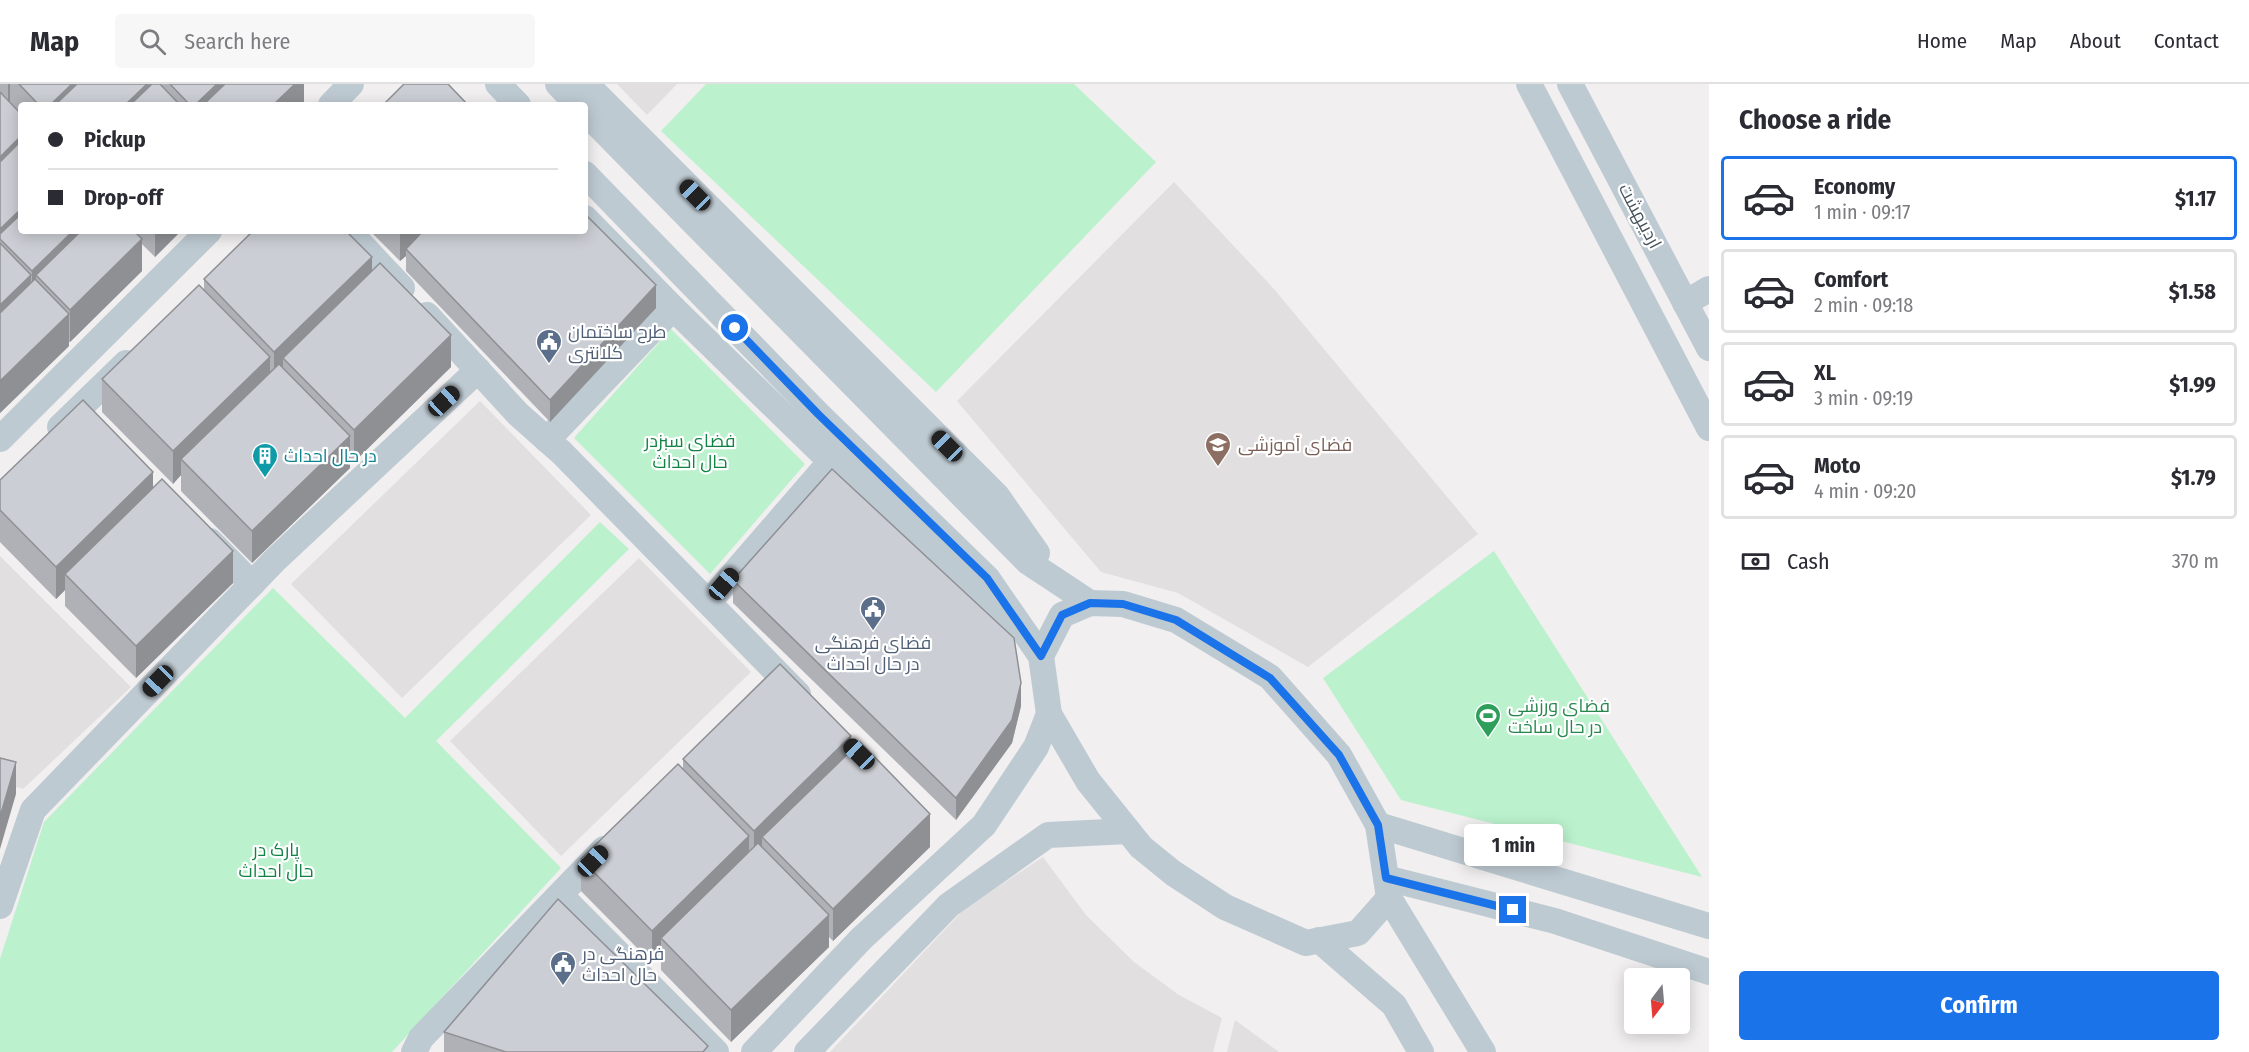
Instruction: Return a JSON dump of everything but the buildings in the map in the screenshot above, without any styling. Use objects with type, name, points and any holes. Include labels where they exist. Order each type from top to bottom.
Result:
[{"type":"street","points":[[334,102],[351,84]]},
{"type":"street","points":[[498,84],[515,102]]},
{"type":"street","points":[[558,84],[576,102]]},
{"type":"street","points":[[586,84],[997,496],[1057,583]]},
{"type":"street","points":[[1528,84],[1709,428]]},
{"type":"street","name":"اردیبهشت","points":[[1570,84],[1701,295],[1709,348]]},
{"type":"street","points":[[588,115],[1028,562],[1090,603]]},
{"type":"street","points":[[588,177],[818,414],[987,578],[1041,656],[1049,714],[1088,781],[1141,847],[1173,873],[1225,907],[1306,943],[1358,933],[1388,888]]},
{"type":"street","points":[[588,221],[673,308],[1000,626],[1041,656]]},
{"type":"street","points":[[0,439],[206,234]]},
{"type":"street","points":[[355,238],[518,414],[547,440],[709,602],[768,681],[818,713]]},
{"type":"street","points":[[547,440],[673,308]]},
{"type":"street","points":[[40,447],[88,416],[145,344]]},
{"type":"street","points":[[0,906],[33,810],[252,584],[478,370]]},
{"type":"street","points":[[709,602],[831,461]]},
{"type":"street","points":[[195,525],[252,584]]},
{"type":"street","points":[[1041,656],[1062,615],[1090,603],[1123,604],[1176,620],[1270,678],[1339,755],[1378,825],[1388,888],[1483,1052]]},
{"type":"street","points":[[754,1052],[861,939],[984,825],[1036,747],[1049,714]]},
{"type":"street","points":[[1378,825],[1709,926]]},
{"type":"street","points":[[807,1052],[949,905],[1048,835],[1128,831]]},
{"type":"street","points":[[414,1052],[422,1038],[618,835]]},
{"type":"street","points":[[1388,888],[1555,921],[1709,972]]},
{"type":"street","points":[[560,895],[716,1052]]},
{"type":"street","points":[[1319,940],[1394,1005],[1421,1052]]},
{"type":"shaded area","points":[[617,84],[677,84],[647,115]]},
{"type":"shaded area","name":"فضای آموزشی","points":[[1174,182],[1274,289],[1478,534],[1308,667],[1178,593],[1101,572],[957,401]]},
{"type":"shaded area","points":[[480,401],[591,515],[402,698],[291,584]]},
{"type":"shaded area","points":[[0,556],[131,687],[23,789],[0,782]]},
{"type":"shaded area","points":[[639,558],[751,672],[561,856],[450,741]]},
{"type":"shaded area","points":[[1043,857],[1086,915],[1134,962],[1179,995],[1222,1018],[1213,1052],[830,1052],[964,909]]},
{"type":"shaded area","points":[[1235,1020],[1279,1052],[1227,1052]]},
{"type":"green space","points":[[706,84],[1074,84],[1156,162],[936,392],[661,131]]},
{"type":"green space","name":"فضای سبزدر حال احداث","points":[[671,329],[805,464],[710,574],[574,438]]},
{"type":"green space","name":"پارک در حال احداث","points":[[600,522],[629,549],[436,741],[561,868],[392,1052],[0,1052],[0,959],[44,822],[273,588],[405,718]]},
{"type":"green space","name":"فضای ورزشی در حال ساخت","points":[[1494,551],[1702,877],[1401,800],[1323,678]]},
{"type":"place","name":"طرح ساختمان کلانتری","points":[[549,365]]},
{"type":"place","name":"فضای آموزشی","points":[[1218,468]]},
{"type":"place","name":"در حال احداث","points":[[265,479]]},
{"type":"place","name":"فضای فرهنگی در حال احداث","points":[[873,632]]},
{"type":"place","name":"فضای ورزشی در حال ساخت","points":[[1488,739]]},
{"type":"place","name":"فرهنگی در حال احداث","points":[[563,987]]},
{"type":"route","points":[[735,328],[818,414],[987,578],[1041,656],[1062,615],[1090,603],[1123,604],[1176,620],[1270,678],[1339,755],[1378,825],[1386,878],[1513,910]]}]
